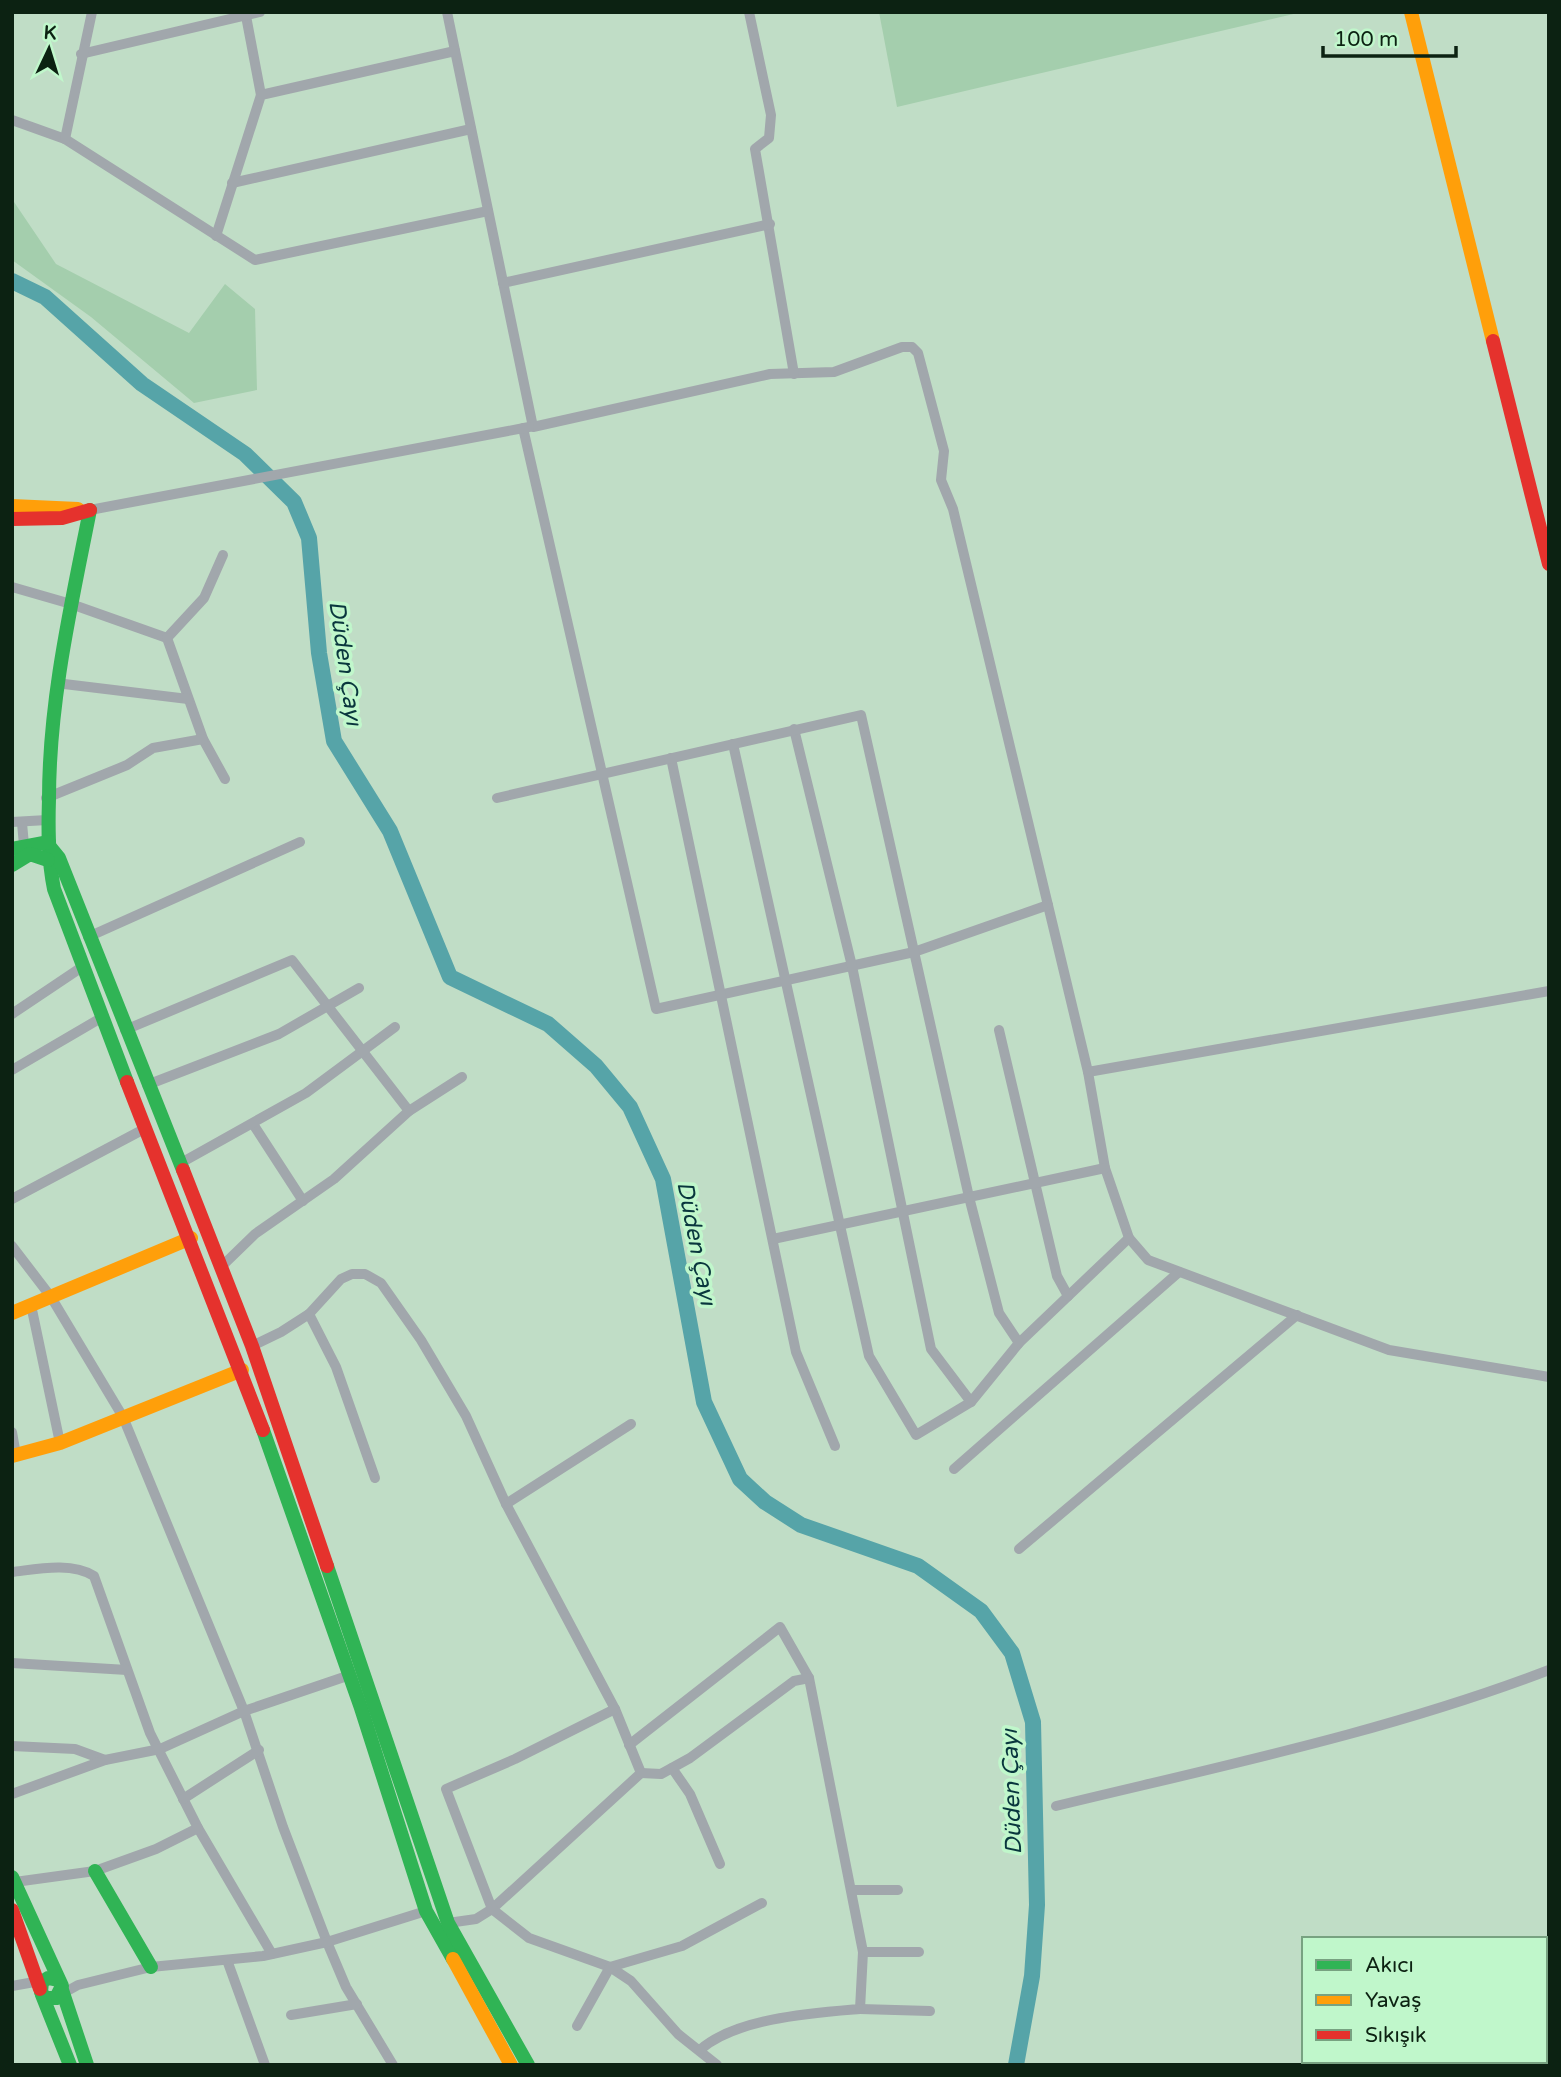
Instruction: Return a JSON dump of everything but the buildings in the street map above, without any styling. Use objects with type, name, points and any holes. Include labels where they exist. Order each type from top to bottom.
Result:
[{"type":"main road","points":[[1411,12],[1549,564]]},
{"type":"main road","points":[[12,506],[90,510]]},
{"type":"main road","points":[[12,520],[62,518],[90,510]]},
{"type":"main road","points":[[90,510],[56,683],[46,798],[48,848],[54,889],[101,1018],[242,1370],[350,1675],[426,1911],[441,1926],[528,2065]]},
{"type":"main road","points":[[12,865],[22,849],[48,848],[59,859],[252,1346],[441,1926],[511,2065]]},
{"type":"main road","points":[[164,1171],[179,1164]]},
{"type":"main road","points":[[12,1313],[191,1238]]},
{"type":"main road","points":[[14,1456],[60,1443],[242,1370]]},
{"type":"main road","points":[[95,1871],[151,1967]]},
{"type":"main road","points":[[13,1880],[51,1988],[70,2065]]},
{"type":"main road","points":[[14,1919],[51,1988],[87,2065]]},
{"type":"street","points":[[65,139],[92,12]]},
{"type":"street","points":[[81,54],[260,12]]},
{"type":"street","points":[[447,12],[503,283],[528,428],[656,1009],[914,952],[1048,905]]},
{"type":"street","points":[[749,12],[771,115],[769,138],[755,149],[794,374]]},
{"type":"street","points":[[216,236],[261,95],[246,16]]},
{"type":"street","points":[[261,95],[455,51]]},
{"type":"street","points":[[12,120],[65,139],[255,260],[488,211]]},
{"type":"street","points":[[232,183],[471,129]]},
{"type":"street","points":[[503,283],[770,224]]},
{"type":"street","points":[[90,510],[528,428],[757,376],[834,372],[902,347],[912,347],[918,353],[944,451],[941,480],[953,509],[1088,1072],[1105,1168],[1129,1238],[1148,1260],[1389,1350],[1549,1377]]},
{"type":"street","points":[[167,638],[204,598],[223,555]]},
{"type":"street","points":[[12,587],[71,604],[167,638]]},
{"type":"street","points":[[167,638],[203,739],[225,779]]},
{"type":"street","points":[[56,683],[188,699]]},
{"type":"street","points":[[497,798],[861,715],[969,1197],[999,1313],[1019,1343]]},
{"type":"street","points":[[794,729],[852,966],[931,1349],[971,1402]]},
{"type":"street","points":[[46,798],[127,765],[153,748],[203,739]]},
{"type":"street","points":[[733,744],[869,1356],[916,1435],[971,1402],[1019,1343],[1129,1238]]},
{"type":"street","points":[[671,758],[796,1352],[835,1446]]},
{"type":"street","points":[[22,849],[17,823],[47,820]]},
{"type":"street","points":[[88,937],[300,842]]},
{"type":"street","points":[[125,1030],[292,960],[409,1111]]},
{"type":"street","points":[[12,1014],[82,967]]},
{"type":"street","points":[[147,1085],[279,1034],[359,988]]},
{"type":"street","points":[[1088,1072],[1549,991]]},
{"type":"street","points":[[12,1070],[101,1018]]},
{"type":"street","points":[[179,1164],[306,1093],[395,1027]]},
{"type":"street","points":[[999,1030],[1057,1276],[1068,1296]]},
{"type":"street","points":[[220,1268],[255,1234],[334,1179],[409,1111],[462,1077]]},
{"type":"street","points":[[253,1124],[303,1201]]},
{"type":"street","points":[[12,1199],[146,1128]]},
{"type":"street","points":[[773,1239],[1105,1168]]},
{"type":"street","points":[[12,1246],[51,1297],[123,1418],[244,1711],[283,1827],[327,1942],[346,1987],[393,2065]]},
{"type":"street","points":[[954,1469],[1179,1272]]},
{"type":"street","points":[[252,1346],[309,1314],[341,1279],[352,1274],[365,1274],[381,1283],[421,1340],[466,1416],[506,1504],[615,1709],[641,1773]]},
{"type":"street","points":[[31,1305],[60,1443]]},
{"type":"street","points":[[309,1314],[336,1367],[375,1478]]},
{"type":"street","points":[[1019,1549],[1297,1315]]},
{"type":"street","points":[[506,1504],[631,1424]]},
{"type":"street","points":[[12,1432],[14,1456]]},
{"type":"street","points":[[12,1572],[42,1568],[83,1569],[93,1576],[150,1733],[198,1828],[272,1954]]},
{"type":"street","points":[[629,1745],[780,1627],[809,1678],[853,1890],[863,1952],[860,2009]]},
{"type":"street","points":[[12,1663],[127,1670]]},
{"type":"street","points":[[1056,1806],[1243,1761],[1475,1699],[1549,1670]]},
{"type":"street","points":[[12,1794],[105,1760],[160,1749],[244,1711],[350,1675]]},
{"type":"street","points":[[441,1926],[476,1919],[492,1909],[641,1773],[661,1774],[672,1768],[794,1681],[809,1678]]},
{"type":"street","points":[[615,1709],[515,1759],[446,1789],[492,1909],[529,1938],[610,1967],[631,1981],[678,2034],[701,2049],[717,2065]]},
{"type":"street","points":[[12,1746],[75,1749],[105,1760]]},
{"type":"street","points":[[183,1799],[259,1750]]},
{"type":"street","points":[[672,1768],[690,1794],[720,1864]]},
{"type":"street","points":[[13,1880],[95,1871],[156,1849],[198,1828]]},
{"type":"street","points":[[853,1890],[898,1890]]},
{"type":"street","points":[[577,2026],[610,1967],[682,1946],[762,1903]]},
{"type":"street","points":[[12,1987],[51,1988],[78,1985],[151,1967],[272,1954],[327,1942],[426,1911]]},
{"type":"street","points":[[863,1952],[919,1952]]},
{"type":"street","points":[[227,1960],[265,2065]]},
{"type":"street","points":[[12,1987],[51,1988]]},
{"type":"street","points":[[291,2015],[358,2004]]},
{"type":"street","points":[[701,2049],[717,2035],[758,2024],[860,2009],[930,2011]]},
{"type":"green space","points":[[879,12],[1302,12],[897,107]]},
{"type":"green space","points":[[12,199],[56,264],[189,333],[225,284],[255,309],[257,390],[194,403],[91,317],[12,260]]},
{"type":"waterway","name":"Düden Çayı","points":[[12,281],[45,297],[142,384],[245,454],[294,502],[309,538],[319,653],[334,741],[390,831],[450,977],[548,1024],[596,1066],[630,1107],[663,1179],[704,1402],[740,1479],[765,1502],[801,1525],[918,1566],[981,1611],[1012,1653],[1033,1722],[1037,1905],[1032,1976],[1016,2065]]},
{"type":"traffic: fast","points":[[90,510],[57,690],[50,762],[50,856],[54,889],[127,1082]]},
{"type":"traffic: fast","points":[[12,849],[49,842]]},
{"type":"traffic: fast","points":[[50,847],[59,858],[183,1170]]},
{"type":"traffic: fast","points":[[12,865],[30,854],[48,860]]},
{"type":"traffic: fast","points":[[263,1430],[361,1708],[426,1911],[453,1959]]},
{"type":"traffic: fast","points":[[327,1566],[448,1923],[528,2065]]},
{"type":"traffic: fast","points":[[95,1871],[151,1967]]},
{"type":"traffic: fast","points":[[12,1877],[62,1986],[56,1998],[45,1998],[41,1992],[42,1982],[48,1978],[58,1980]]},
{"type":"traffic: fast","points":[[62,1990],[87,2065]]},
{"type":"traffic: fast","points":[[42,1995],[70,2065]]},
{"type":"traffic: slow","points":[[1411,12],[1493,341]]},
{"type":"traffic: slow","points":[[12,506],[78,509]]},
{"type":"traffic: slow","points":[[12,1313],[191,1238]]},
{"type":"traffic: slow","points":[[12,1456],[60,1443],[242,1370]]},
{"type":"traffic: slow","points":[[453,1959],[511,2065]]},
{"type":"traffic: jam","points":[[1493,341],[1549,564]]},
{"type":"traffic: jam","points":[[12,519],[62,518],[90,510]]},
{"type":"traffic: jam","points":[[127,1082],[263,1430]]},
{"type":"traffic: jam","points":[[183,1170],[252,1346],[327,1566]]},
{"type":"traffic: jam","points":[[12,1910],[40,1989]]}]
